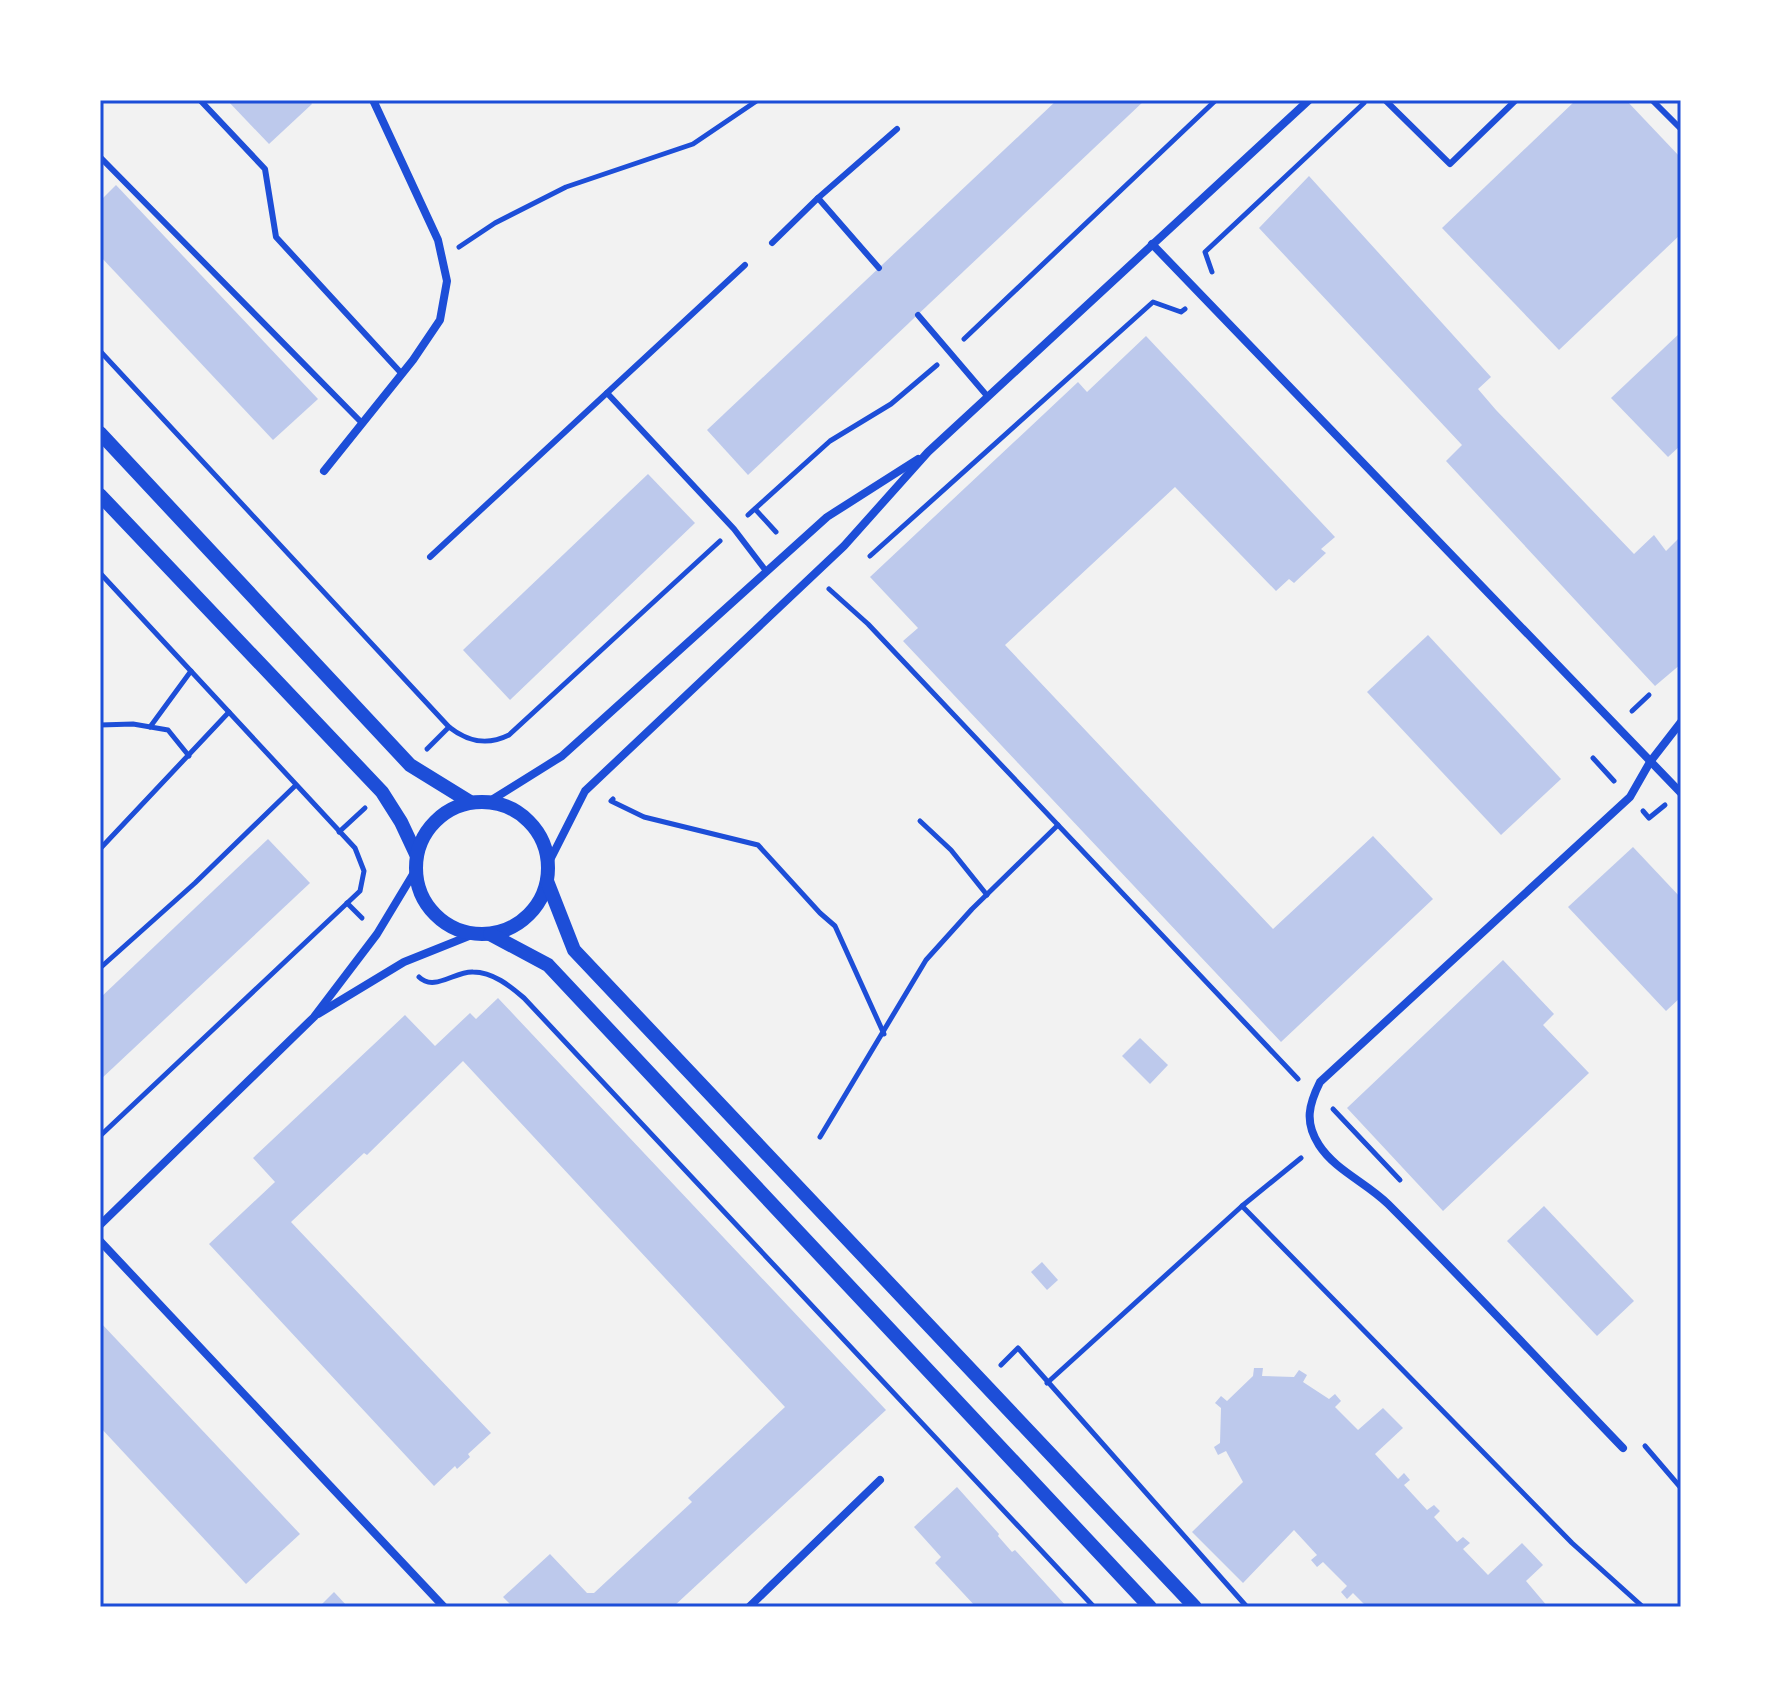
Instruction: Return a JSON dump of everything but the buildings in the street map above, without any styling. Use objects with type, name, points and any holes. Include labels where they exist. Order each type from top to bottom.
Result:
[{"type":"street","points":[[324,471],[402,374],[440,320],[447,281],[438,240],[373,100]]},
{"type":"street","points":[[548,864],[585,791],[844,546],[928,452],[1309,100]]},
{"type":"street","points":[[1152,244],[1681,793]]},
{"type":"street","points":[[100,433],[410,765],[470,802]]},
{"type":"street","points":[[490,801],[562,756],[827,517],[928,452]]},
{"type":"street","points":[[100,495],[382,792],[416,854]]},
{"type":"street","points":[[1623,1448],[1385,1201],[1330,1158],[1318,1144],[1308,1122],[1311,1100],[1320,1082],[1630,797],[1650,762],[1681,722]]},
{"type":"street","points":[[314,1017],[404,962],[474,934],[490,934],[515,925],[537,905],[547,881],[546,851],[535,827],[524,815],[490,801],[470,802],[451,808],[436,819],[423,836],[416,854],[415,871],[419,890],[438,917],[448,925],[474,934]]},
{"type":"street","points":[[100,1225],[314,1017],[377,934],[415,871]]},
{"type":"street","points":[[547,881],[574,950],[1195,1607]]},
{"type":"street","points":[[490,934],[548,965],[1150,1607]]},
{"type":"street","points":[[100,1241],[444,1607]]},
{"type":"street","points":[[749,1607],[880,1480]]},
{"type":"lane","points":[[200,100],[265,169],[276,237],[402,374]]},
{"type":"lane","points":[[1385,100],[1450,164],[1516,100]]},
{"type":"lane","points":[[1652,100],[1681,129]]},
{"type":"lane","points":[[772,243],[897,129]]},
{"type":"lane","points":[[100,157],[362,423]]},
{"type":"lane","points":[[818,198],[879,268]]},
{"type":"lane","points":[[430,557],[745,265]]},
{"type":"lane","points":[[918,315],[988,397]]},
{"type":"lane","points":[[607,393],[734,529],[766,571]]},
{"type":"path","points":[[442,258],[495,223],[566,187],[693,144],[758,100]]},
{"type":"path","points":[[100,351],[449,727],[468,739],[487,743],[509,735],[830,441],[891,404],[949,353],[1216,100]]},
{"type":"path","points":[[865,560],[1153,302],[1181,312],[1202,298],[1216,284],[1205,252],[1367,100]]},
{"type":"path","points":[[755,509],[791,548]]},
{"type":"path","points":[[100,573],[355,848],[364,871],[360,891],[100,1136]]},
{"type":"path","points":[[842,581],[830,591],[868,624],[1058,825],[1311,1100],[1337,1112],[1402,1183]]},
{"type":"path","points":[[150,727],[191,671]]},
{"type":"path","points":[[100,849],[229,712]]},
{"type":"path","points":[[100,725],[133,724],[168,730],[189,756]]},
{"type":"path","points":[[100,968],[195,883],[296,785]]},
{"type":"path","points":[[622,791],[611,801],[644,817],[758,845],[835,926],[884,1034]]},
{"type":"path","points":[[920,821],[951,850],[987,895]]},
{"type":"path","points":[[820,1137],[926,960],[1058,825]]},
{"type":"path","points":[[424,982],[432,984],[458,973],[483,973],[510,986],[524,998],[1094,1607]]},
{"type":"path","points":[[1047,1383],[1242,1206],[1344,1122]]},
{"type":"path","points":[[1242,1206],[1572,1543],[1643,1607]]},
{"type":"path","points":[[1018,1348],[1247,1607]]},
{"type":"path","points":[[1641,1441],[1681,1488]]}]
